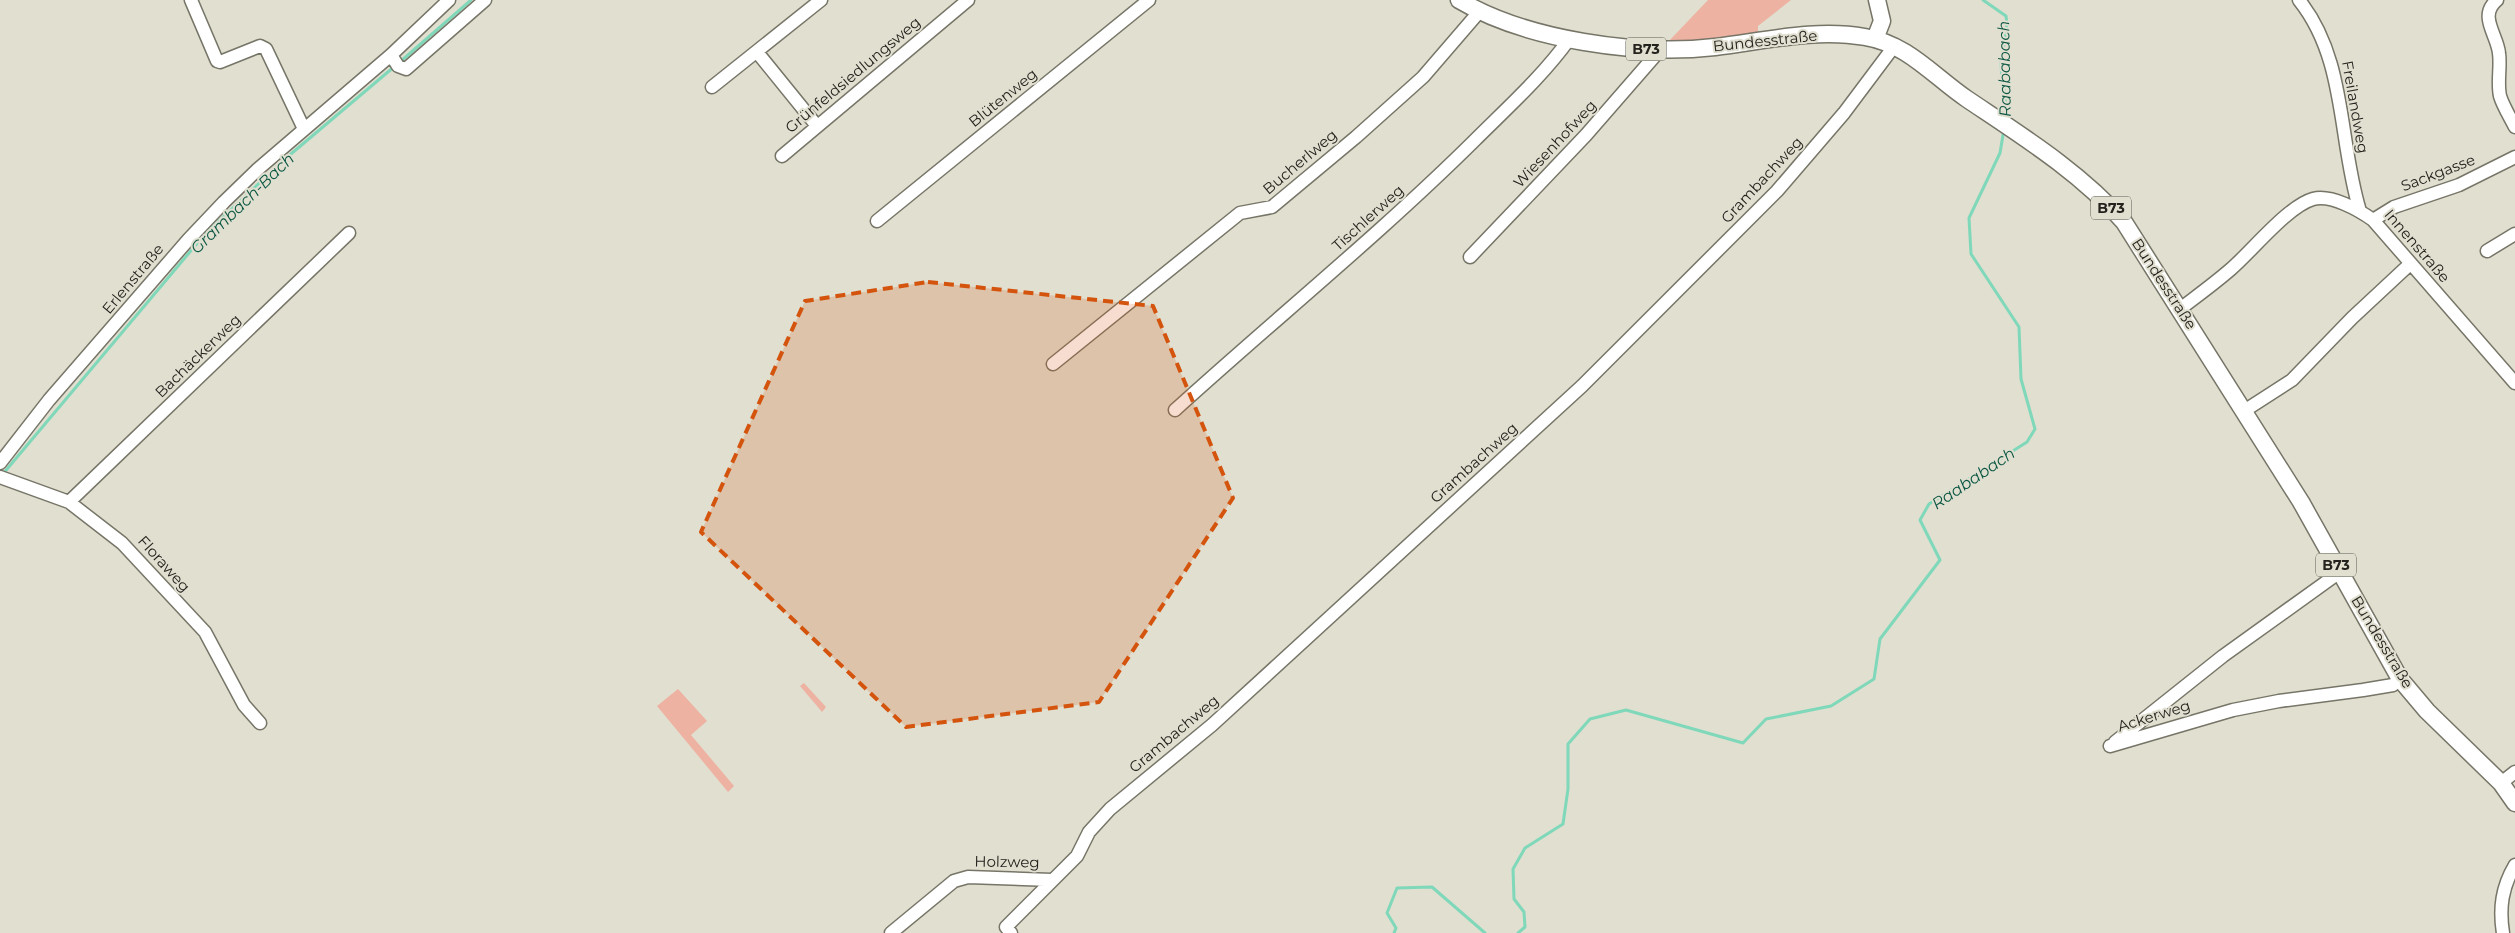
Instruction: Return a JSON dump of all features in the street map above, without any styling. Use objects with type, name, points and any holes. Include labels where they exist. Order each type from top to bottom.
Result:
[{"type":"main road","name":"Bundesstraße","points":[[1459,0],[1479,12],[1522,29],[1570,38],[1660,50],[1713,47],[1794,36],[1840,35],[1875,39],[1895,45],[2016,132],[2102,198],[2124,222],[2301,502],[2400,679],[2427,711],[2501,783],[2515,802]]},
{"type":"main road","points":[[1875,39],[1882,21],[1877,0]]},
{"type":"street","points":[[191,0],[217,61],[220,62],[260,46],[266,49],[304,129]]},
{"type":"street","name":"Erlenstraße","points":[[0,464],[49,400],[188,240],[258,169],[304,129],[394,61],[449,0]]},
{"type":"street","name":"Erlenstraße","points":[[394,61],[406,69],[485,0]]},
{"type":"street","points":[[712,87],[821,0]]},
{"type":"street","name":"Grünfeldsiedlungsweg","points":[[782,156],[968,0]]},
{"type":"street","name":"Blütenweg","points":[[877,221],[1149,0]]},
{"type":"street","name":"Freilandweg","points":[[2299,0],[2309,13],[2331,60],[2353,189],[2360,210]]},
{"type":"street","points":[[2309,13],[2313,0]]},
{"type":"street","points":[[2498,0],[2492,4],[2488,13],[2489,26],[2499,52],[2500,95],[2515,127]]},
{"type":"street","name":"Bucherlweg","points":[[1053,364],[1240,213],[1272,207],[1356,137],[1423,77],[1479,12]]},
{"type":"street","name":"Tischlerweg","points":[[1175,410],[1444,172],[1507,109],[1570,38]]},
{"type":"street","name":"Grambachweg","points":[[1011,933],[1006,927],[1077,856],[1089,832],[1110,809],[1219,719],[1589,379],[1777,191],[1844,113],[1895,45]]},
{"type":"street","name":"Wiesenhofweg","points":[[1470,257],[1586,135],[1660,50]]},
{"type":"street","points":[[757,52],[817,126]]},
{"type":"street","name":"Sackgasse","points":[[2373,220],[2394,207],[2459,185],[2515,157]]},
{"type":"street","points":[[2333,201],[2340,201],[2353,189]]},
{"type":"street","name":"Innenstraße","points":[[2180,309],[2231,269],[2298,207],[2312,199],[2323,198],[2360,210],[2373,220],[2515,382]]},
{"type":"street","name":"Bachäckerweg","points":[[69,502],[349,233]]},
{"type":"street","points":[[2487,251],[2515,234]]},
{"type":"street","points":[[2244,411],[2292,380],[2352,318],[2410,264]]},
{"type":"street","name":"Floraweg","points":[[1,478],[69,502],[122,543],[205,632],[244,705],[260,723]]},
{"type":"street","name":"Ackerweg","points":[[2340,572],[2223,656],[2110,746],[2233,710],[2279,701],[2363,690],[2393,684],[2400,679]]},
{"type":"street","points":[[2501,783],[2515,772]]},
{"type":"street","points":[[2504,933],[2500,912],[2506,881],[2515,865]]},
{"type":"street","name":"Holzweg","points":[[891,933],[954,881],[968,877],[1052,880]]},
{"type":"highlighted area","points":[[928,282],[1153,306],[1233,498],[1099,702],[906,727],[701,532],[805,301]]},
{"type":"shaded area","points":[[1708,0],[1791,0],[1758,26],[1758,32],[1695,42],[1668,42]]},
{"type":"shaded area","points":[[804,683],[826,707],[822,712],[800,686]]},
{"type":"shaded area","points":[[678,689],[707,721],[691,735],[734,786],[728,792],[657,706]]},
{"type":"waterway","name":"Grambach-Bach","points":[[400,62],[471,0]]},
{"type":"waterway","name":"Raababach","points":[[1983,0],[2006,16],[2007,28],[2001,63],[2006,104],[2005,118]]},
{"type":"waterway","name":"Grambach-Bach","points":[[2,475],[205,234],[285,159],[395,66]]},
{"type":"waterway","name":"Raababach","points":[[1518,933],[1525,927],[1524,912],[1514,899],[1513,869],[1525,848],[1563,824],[1568,789],[1568,744],[1590,719],[1626,710],[1743,743],[1766,719],[1831,706],[1874,679],[1880,639],[1940,560],[1920,520],[1929,504],[2027,442],[2035,429],[2021,379],[2019,327],[1971,254],[1969,218],[2000,153],[2004,129]]},
{"type":"waterway","name":"Raababach","points":[[1394,933],[1396,928],[1387,913],[1397,888],[1432,887],[1485,933]]}]
